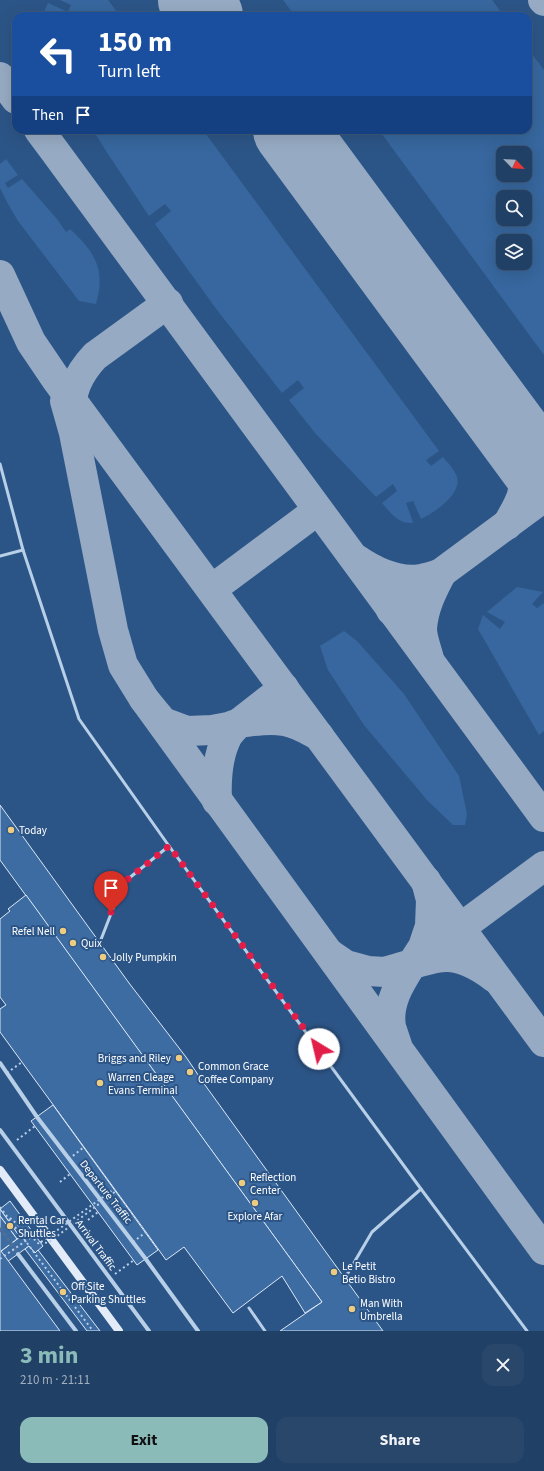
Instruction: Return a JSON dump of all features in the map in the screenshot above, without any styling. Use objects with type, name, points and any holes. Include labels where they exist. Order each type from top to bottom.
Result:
[{"type":"street","name":"Departure Traffic","points":[[0,1063],[36,1117],[146,1258],[198,1331]]},
{"type":"street","name":"Arrival Traffic","points":[[0,1130],[149,1331]]},
{"type":"street","points":[[0,1170],[119,1331]]},
{"type":"street","points":[[18,1254],[76,1331]]},
{"type":"lane","points":[[0,464],[23,550],[79,719],[169,846],[527,1331]]},
{"type":"lane","points":[[0,556],[23,550]]},
{"type":"lane","points":[[100,942],[123,883],[169,846]]},
{"type":"lane","points":[[345,1278],[372,1232],[421,1189]]},
{"type":"lane","points":[[249,1308],[265,1331]]},
{"type":"path","points":[[7,1073],[22,1062]]},
{"type":"path","points":[[10,1144],[35,1126]]},
{"type":"path","points":[[69,1159],[84,1148]]},
{"type":"path","points":[[60,1182],[70,1174]]},
{"type":"path","points":[[6,1216],[38,1244],[40,1242],[48,1243],[102,1202],[115,1190],[40,1242]]},
{"type":"path","points":[[0,1207],[93,1331]]},
{"type":"path","points":[[88,1220],[98,1212]]},
{"type":"path","points":[[133,1242],[146,1232]]},
{"type":"path","points":[[0,1259],[31,1237]]},
{"type":"path","points":[[122,1269],[134,1260]]},
{"type":"shaded area","points":[[60,0],[108,0],[117,12],[68,12],[71,5]]},
{"type":"shaded area","points":[[283,0],[492,0],[501,12],[292,12]]},
{"type":"shaded area","points":[[48,3],[68,12],[44,12]]},
{"type":"shaded area","points":[[532,54],[544,70],[544,355],[382,134],[532,134]]},
{"type":"shaded area","points":[[96,134],[206,134],[439,451],[426,460],[431,466],[443,457],[453,469],[457,477],[457,483],[455,490],[446,502],[421,519],[413,501],[406,503],[413,522],[412,523],[403,522],[391,514],[382,503],[397,491],[393,484],[376,497],[315,433],[289,400],[304,388],[298,380],[282,393],[217,310],[155,224],[171,211],[165,204],[149,216]]},
{"type":"shaded area","points":[[6,159],[18,175],[5,183],[8,188],[22,179],[57,219],[66,232],[70,229],[79,237],[92,254],[99,271],[100,281],[96,304],[79,301],[18,221],[0,188],[0,164]]},
{"type":"shaded area","points":[[517,587],[543,592],[532,604],[537,608],[544,603],[544,731],[539,735],[478,629],[483,615],[500,629],[505,622],[487,612]]},
{"type":"shaded area","points":[[344,631],[357,641],[404,694],[459,776],[467,814],[465,825],[453,825],[427,800],[364,725],[328,670],[320,646]]},
{"type":"building","points":[[0,805],[129,983],[186,1057],[383,1331],[280,1331],[322,1302],[0,860]]},
{"type":"building","name":"Warren Cleage Evans Terminal","points":[[26,895],[322,1302],[305,1313],[282,1276],[233,1313],[184,1247],[166,1260],[0,1032],[0,1009],[6,1005],[0,997],[0,919],[10,911],[8,909]]},
{"type":"building","points":[[53,1105],[158,1250],[137,1265],[31,1121]]},
{"type":"building","points":[[10,1201],[43,1246],[35,1253],[29,1246],[0,1267],[0,1252],[20,1237],[0,1209]]},
{"type":"building","name":"Rental Car Shuttles","points":[[0,1209],[20,1237],[17,1239],[0,1216]]},
{"type":"building","points":[[0,1216],[17,1239],[1,1251],[60,1331],[0,1331]]},
{"type":"building","name":"Off Site Parking Shuttles","points":[[29,1246],[35,1253],[38,1250],[100,1331],[87,1331],[25,1249]]},
{"type":"taxiway","points":[[0,77],[12,94]]},
{"type":"taxiway","points":[[42,134],[544,817]]},
{"type":"taxiway","points":[[0,275],[31,342],[56,379],[544,1042]]},
{"type":"taxiway","points":[[72,415],[72,398],[74,390],[80,376],[95,356],[168,303]]},
{"type":"taxiway","points":[[65,401],[74,433],[113,630],[123,665],[144,699],[163,722],[187,731],[212,730],[239,723],[284,688]]},
{"type":"taxiway","points":[[507,525],[519,503],[522,495],[524,480],[522,464],[514,434]]},
{"type":"taxiway","points":[[391,610],[544,497]]},
{"type":"taxiway","points":[[212,589],[318,510]]},
{"type":"taxiway","points":[[356,559],[379,572],[395,578],[412,580],[423,579],[439,574]]},
{"type":"taxiway","points":[[429,659],[422,629],[424,614],[428,600],[441,574]]},
{"type":"taxiway","points":[[144,699],[544,1250]]},
{"type":"taxiway","points":[[217,801],[217,777],[221,752],[227,737],[239,723],[279,720],[298,725],[319,736]]},
{"type":"taxiway","points":[[444,940],[544,866]]},
{"type":"taxiway","points":[[330,954],[346,965],[368,971],[385,972],[412,964],[423,947],[430,926],[431,900],[426,881]]},
{"type":"taxiway","points":[[397,1045],[391,1027],[391,1010],[399,986],[412,964],[440,957],[462,959],[474,964],[495,978]]},
{"type":"runway","points":[[195,0],[203,12]]},
{"type":"runway","points":[[293,134],[544,475]]},
{"type":"tunnel","points":[[0,1228],[18,1254]]},
{"type":"place","name":"Today","points":[[11,830]]},
{"type":"place","name":"Refel Nell","points":[[63,931]]},
{"type":"place","name":"Quix","points":[[73,943]]},
{"type":"place","name":"Jolly Pumpkin","points":[[103,957]]},
{"type":"place","name":"Briggs and Riley","points":[[179,1058]]},
{"type":"place","name":"Common Grace Coffee Company","points":[[190,1072]]},
{"type":"place","name":"Warren Cleage Evans Terminal","points":[[100,1083]]},
{"type":"place","name":"Reflection Center","points":[[242,1183]]},
{"type":"place","name":"Explore Afar","points":[[255,1203]]},
{"type":"place","name":"Rental Car Shuttles","points":[[10,1226]]},
{"type":"place","name":"Le Petit Betio Bistro","points":[[334,1272]]},
{"type":"place","name":"Off Site Parking Shuttles","points":[[63,1292]]},
{"type":"place","name":"Man With Umbrella","points":[[352,1309]]},
{"type":"route","points":[[111,912],[123,883],[169,846],[319,1049]]}]
